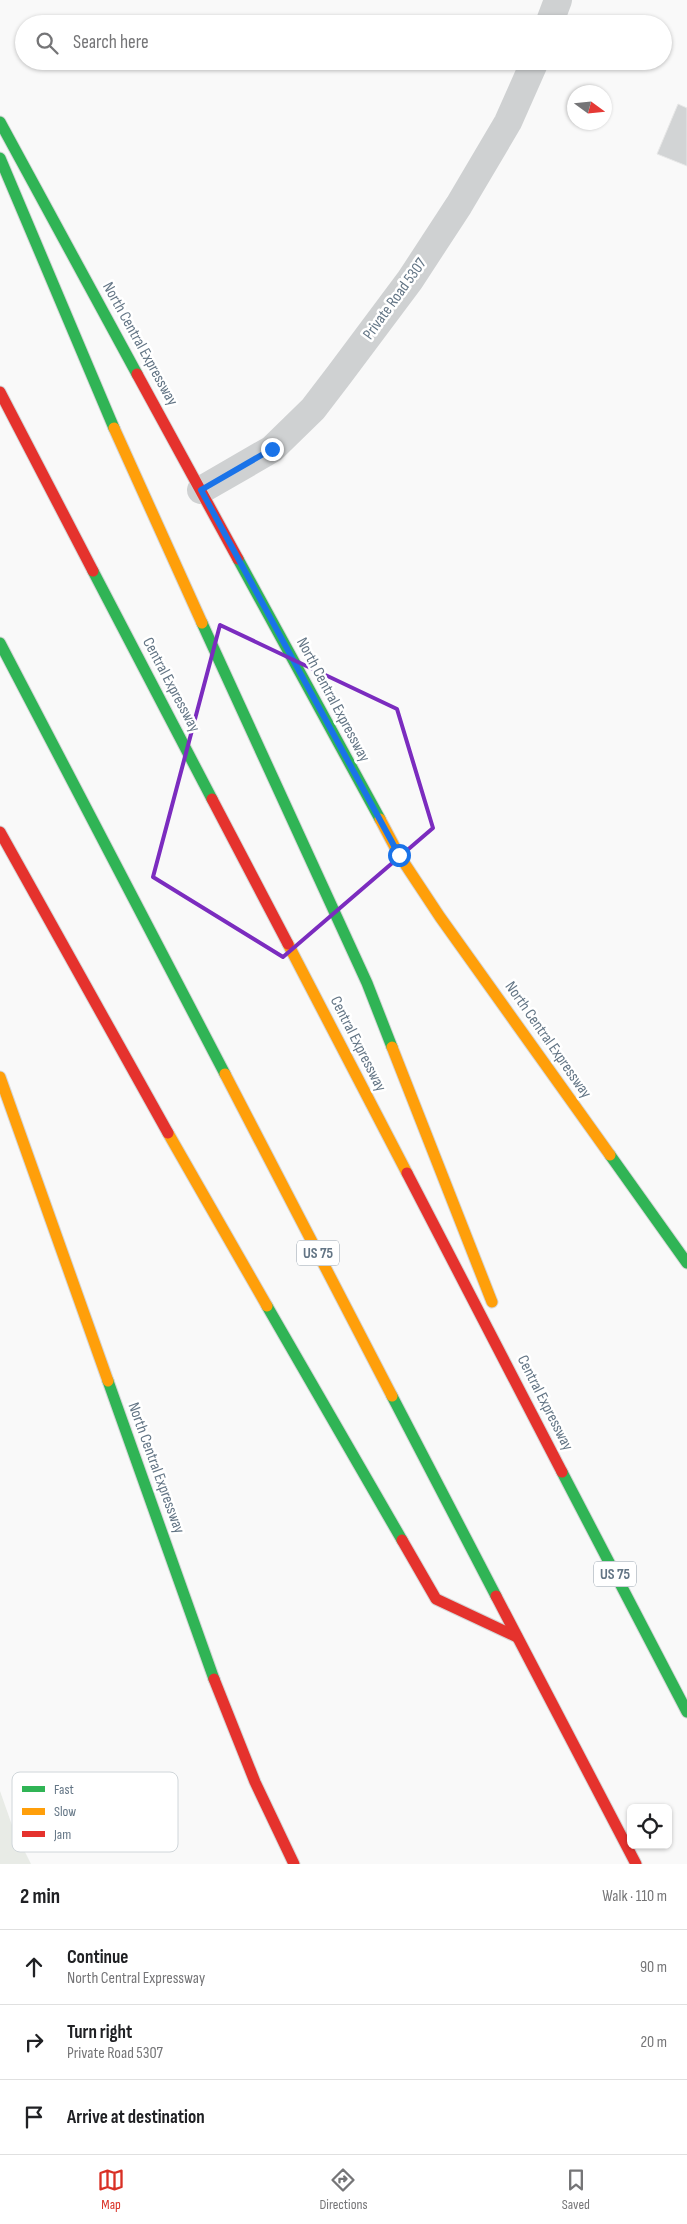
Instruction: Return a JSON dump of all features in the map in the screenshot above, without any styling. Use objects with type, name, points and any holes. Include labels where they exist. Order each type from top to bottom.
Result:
[{"type":"main road","name":"North Central Expressway","points":[[0,122],[399,855],[440,916],[687,1263]]},
{"type":"main road","points":[[0,158],[121,446],[367,983],[497,1316]]},
{"type":"main road","name":"Central Expressway","points":[[0,392],[687,1712]]},
{"type":"main road","name":"US 75","points":[[0,643],[636,1864]]},
{"type":"main road","points":[[0,832],[131,1069],[436,1600],[517,1637]]},
{"type":"main road","name":"North Central Expressway","points":[[0,1077],[86,1322],[230,1720],[274,1825],[294,1864]]},
{"type":"main road","points":[[504,1334],[544,1436]]},
{"type":"street","points":[[552,15],[558,0]]},
{"type":"street","name":"Private Road 5307","points":[[201,490],[272,449],[313,409],[410,280],[459,204],[508,122],[531,70]]},
{"type":"highlighted area","points":[[220,625],[397,709],[433,828],[283,957],[153,877]]},
{"type":"shaded area","points":[[0,1791],[12,1825],[12,1852],[25,1852],[31,1864],[0,1864]]},
{"type":"building","points":[[678,104],[687,108],[687,166],[657,154]]},
{"type":"traffic: fast","points":[[0,122],[137,374]]},
{"type":"traffic: fast","points":[[0,158],[114,428]]},
{"type":"traffic: fast","points":[[238,559],[380,819]]},
{"type":"traffic: fast","points":[[93,571],[212,799]]},
{"type":"traffic: fast","points":[[202,623],[367,983],[392,1047]]},
{"type":"traffic: fast","points":[[0,643],[225,1074]]},
{"type":"traffic: fast","points":[[610,1155],[687,1263]]},
{"type":"traffic: fast","points":[[267,1306],[402,1540]]},
{"type":"traffic: fast","points":[[108,1381],[214,1679]]},
{"type":"traffic: fast","points":[[392,1396],[496,1596]]},
{"type":"traffic: fast","points":[[562,1472],[687,1712]]},
{"type":"traffic: slow","points":[[114,428],[202,623]]},
{"type":"traffic: slow","points":[[380,819],[399,855],[440,917],[610,1155]]},
{"type":"traffic: slow","points":[[288,944],[407,1173]]},
{"type":"traffic: slow","points":[[392,1047],[492,1302]]},
{"type":"traffic: slow","points":[[225,1074],[392,1396]]},
{"type":"traffic: slow","points":[[0,1077],[108,1381]]},
{"type":"traffic: slow","points":[[168,1133],[267,1306]]},
{"type":"traffic: jam","points":[[137,374],[238,559]]},
{"type":"traffic: jam","points":[[0,392],[93,571]]},
{"type":"traffic: jam","points":[[212,799],[288,944]]},
{"type":"traffic: jam","points":[[0,832],[168,1133]]},
{"type":"traffic: jam","points":[[407,1173],[562,1472]]},
{"type":"traffic: jam","points":[[402,1540],[436,1599],[517,1637]]},
{"type":"traffic: jam","points":[[496,1596],[636,1864]]},
{"type":"traffic: jam","points":[[214,1679],[255,1782],[294,1864]]},
{"type":"route","points":[[272,449],[201,490],[399,855]]}]
